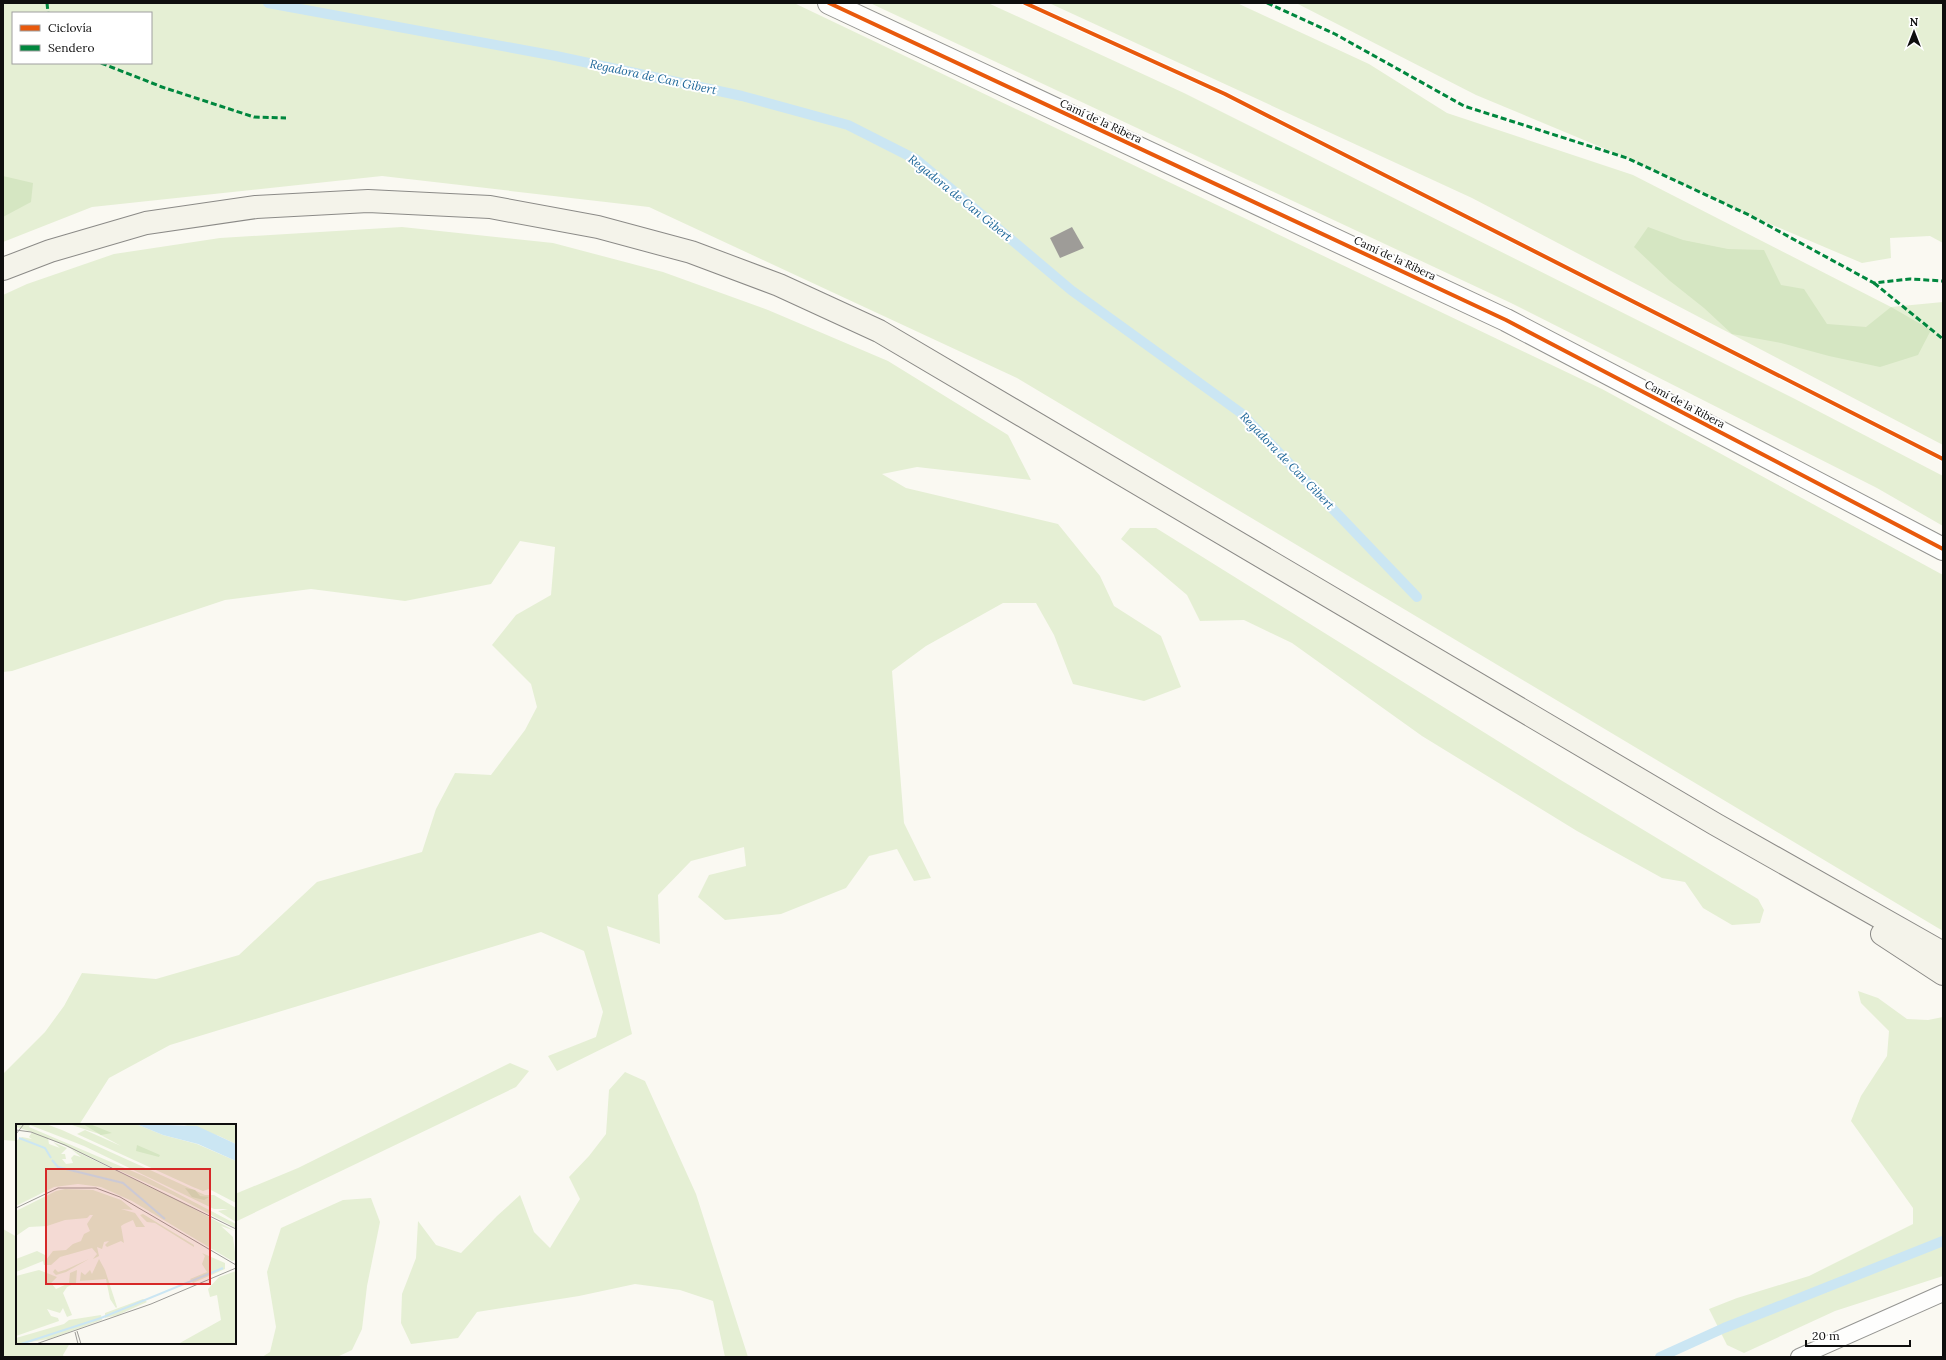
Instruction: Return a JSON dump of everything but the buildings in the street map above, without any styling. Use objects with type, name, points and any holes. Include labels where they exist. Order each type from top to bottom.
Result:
[{"type":"main road","points":[[3,269],[50,251],[146,223],[256,207],[368,201],[490,207],[598,227],[691,252],[779,285],[879,331],[1715,824],[1943,953]]},
{"type":"main road","points":[[1715,824],[1943,974]]},
{"type":"street","name":"Camí de la Ribera","points":[[829,3],[1506,320],[1943,549]]},
{"type":"lane","points":[[1800,1357],[1943,1293]]},
{"type":"green space","points":[[3,3],[794,3],[1602,389],[1943,575],[1943,931],[1017,378],[649,207],[382,176],[92,207],[3,242]]},
{"type":"green space","points":[[870,3],[988,3],[1184,93],[1795,399],[1943,476],[1943,526],[1877,488],[1511,303]]},
{"type":"green space","points":[[1049,3],[1237,3],[1369,64],[1447,113],[1633,175],[1891,307],[1943,302],[1943,445],[1472,198]]},
{"type":"green space","points":[[1296,3],[1943,3],[1943,243],[1930,236],[1890,238],[1891,258],[1862,263],[1749,215],[1627,158],[1476,95]]},
{"type":"green space","points":[[3,176],[33,183],[31,202],[3,217]]},
{"type":"green space","points":[[402,227],[553,243],[663,272],[768,310],[888,361],[1008,435],[1031,480],[917,467],[882,474],[906,488],[1058,524],[1100,576],[1114,606],[1161,636],[1181,687],[1144,701],[1073,684],[1054,635],[1036,603],[1003,603],[926,646],[892,671],[904,823],[931,878],[914,881],[897,849],[869,856],[846,888],[781,914],[725,920],[698,897],[709,875],[746,866],[744,847],[691,861],[658,895],[660,944],[607,926],[632,1034],[557,1071],[548,1056],[596,1037],[603,1012],[584,951],[541,932],[170,1045],[109,1078],[80,1124],[16,1124],[16,1141],[3,1140],[3,1074],[45,1032],[64,1006],[82,973],[156,979],[239,955],[317,882],[422,852],[436,809],[455,773],[491,775],[525,730],[537,707],[531,684],[492,645],[516,615],[551,595],[555,547],[520,541],[491,584],[405,601],[311,589],[225,600],[12,671],[3,672],[3,295],[27,284],[114,254],[220,238]]},
{"type":"green space","points":[[1648,227],[1683,240],[1728,249],[1764,250],[1781,285],[1804,289],[1827,324],[1866,327],[1891,307],[1931,330],[1918,355],[1880,367],[1829,356],[1781,343],[1732,334],[1704,308],[1670,281],[1634,247]]},
{"type":"green space","points":[[1130,528],[1156,528],[1559,779],[1758,899],[1764,910],[1760,923],[1732,925],[1703,908],[1685,882],[1662,878],[1577,831],[1422,736],[1292,643],[1244,620],[1200,621],[1187,595],[1121,539]]},
{"type":"green space","points":[[1858,991],[1878,998],[1907,1019],[1928,1020],[1943,1017],[1943,1276],[1835,1311],[1744,1353],[1727,1345],[1709,1309],[1737,1298],[1809,1276],[1913,1224],[1913,1208],[1851,1121],[1861,1096],[1887,1056],[1889,1031],[1861,1003]]},
{"type":"green space","points":[[510,1063],[529,1071],[516,1087],[236,1222],[236,1194],[298,1168]]},
{"type":"green space","points":[[625,1072],[645,1081],[696,1194],[748,1357],[725,1357],[713,1301],[680,1290],[635,1284],[579,1296],[477,1312],[458,1338],[411,1344],[401,1323],[402,1294],[416,1258],[418,1221],[436,1245],[461,1253],[520,1195],[534,1232],[550,1248],[580,1199],[569,1177],[589,1156],[606,1134],[609,1090]]},
{"type":"green space","points":[[371,1198],[380,1222],[367,1286],[362,1329],[352,1350],[337,1357],[262,1357],[270,1352],[276,1327],[267,1272],[281,1228],[343,1200]]},
{"type":"green space","points":[[3,1229],[16,1236],[16,1344],[69,1344],[63,1355],[64,1357],[3,1357]]},
{"type":"waterway","name":"Regadora de Can Gibert","points":[[268,3],[556,56],[742,96],[848,125],[917,160],[1071,290],[1241,413],[1417,597]]},
{"type":"waterway","points":[[1660,1357],[1724,1328],[1943,1241]]},
{"type":"marked path","points":[[47,3],[48,12]]},
{"type":"marked path","points":[[1267,3],[1335,34],[1464,106],[1627,158],[1749,215],[1874,283],[1910,279],[1943,281]]},
{"type":"marked path","points":[[104,64],[162,87],[254,117],[286,118]]},
{"type":"marked path","points":[[1874,283],[1943,339]]},
{"type":"cycle path","points":[[829,3],[1506,320],[1943,549]]},
{"type":"cycle path","points":[[1025,3],[1225,94],[1943,459]]}]
